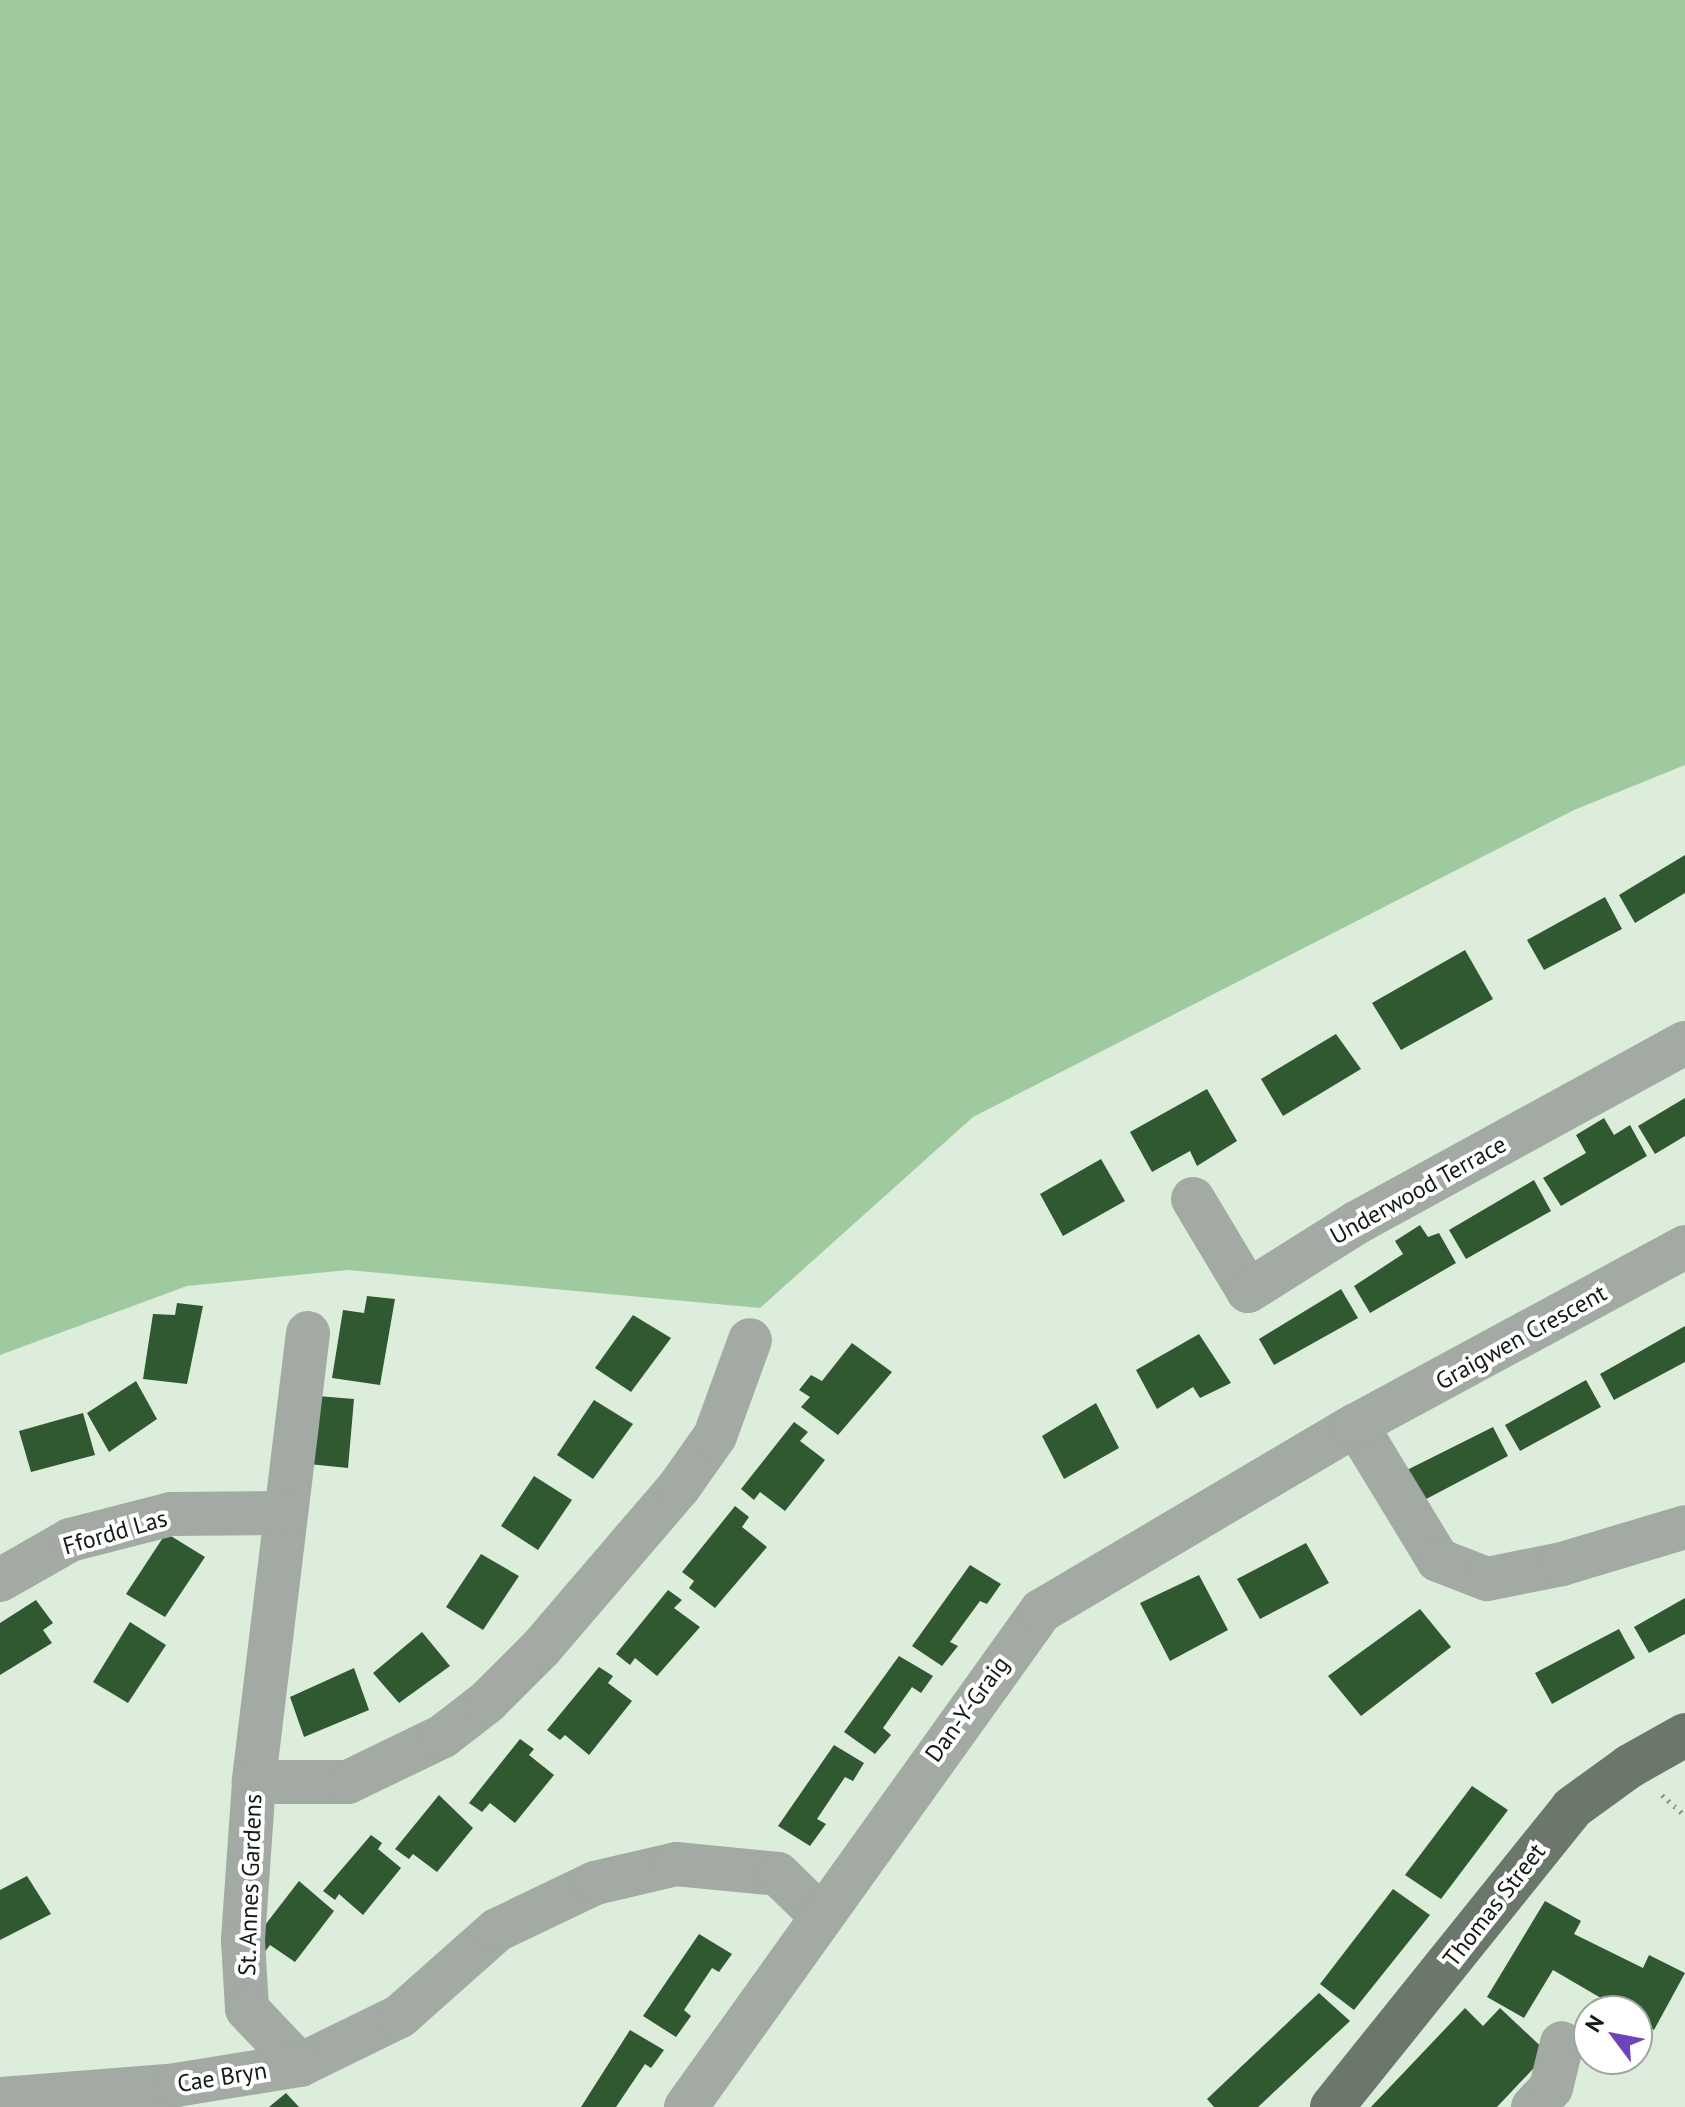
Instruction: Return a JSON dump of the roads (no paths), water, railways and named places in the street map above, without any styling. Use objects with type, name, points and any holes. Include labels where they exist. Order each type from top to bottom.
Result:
[{"type":"main road","name":"Thomas Street","points":[[1332,2107],[1572,1808],[1630,1766],[1685,1735]]},
{"type":"street","name":"Underwood Terrace","points":[[1193,1199],[1248,1291],[1356,1223],[1685,1043]]},
{"type":"street","name":"Graigwen Crescent","points":[[1356,1425],[1685,1247]]},
{"type":"street","name":"St. Annes Gardens","points":[[300,2065],[247,2009],[243,1941],[254,1782],[308,1333]]},
{"type":"street","points":[[254,1782],[348,1782],[443,1736],[487,1702],[541,1648],[679,1487],[715,1436],[750,1340]]},
{"type":"street","points":[[1356,1425],[1438,1560],[1487,1579],[1562,1564],[1685,1527]]},
{"type":"street","name":"Dan-Y-Graig","points":[[686,2107],[820,1915],[1041,1611],[1356,1425]]},
{"type":"street","name":"Ffordd Las","points":[[0,1580],[70,1540],[171,1514],[285,1513]]},
{"type":"street","points":[[300,2065],[400,2016],[497,1930],[595,1883],[676,1864],[778,1874],[820,1915]]},
{"type":"street","points":[[1533,2107],[1551,2088],[1562,2043]]},
{"type":"street","name":"Cae Bryn","points":[[0,2099],[176,2085],[300,2065]]}]
